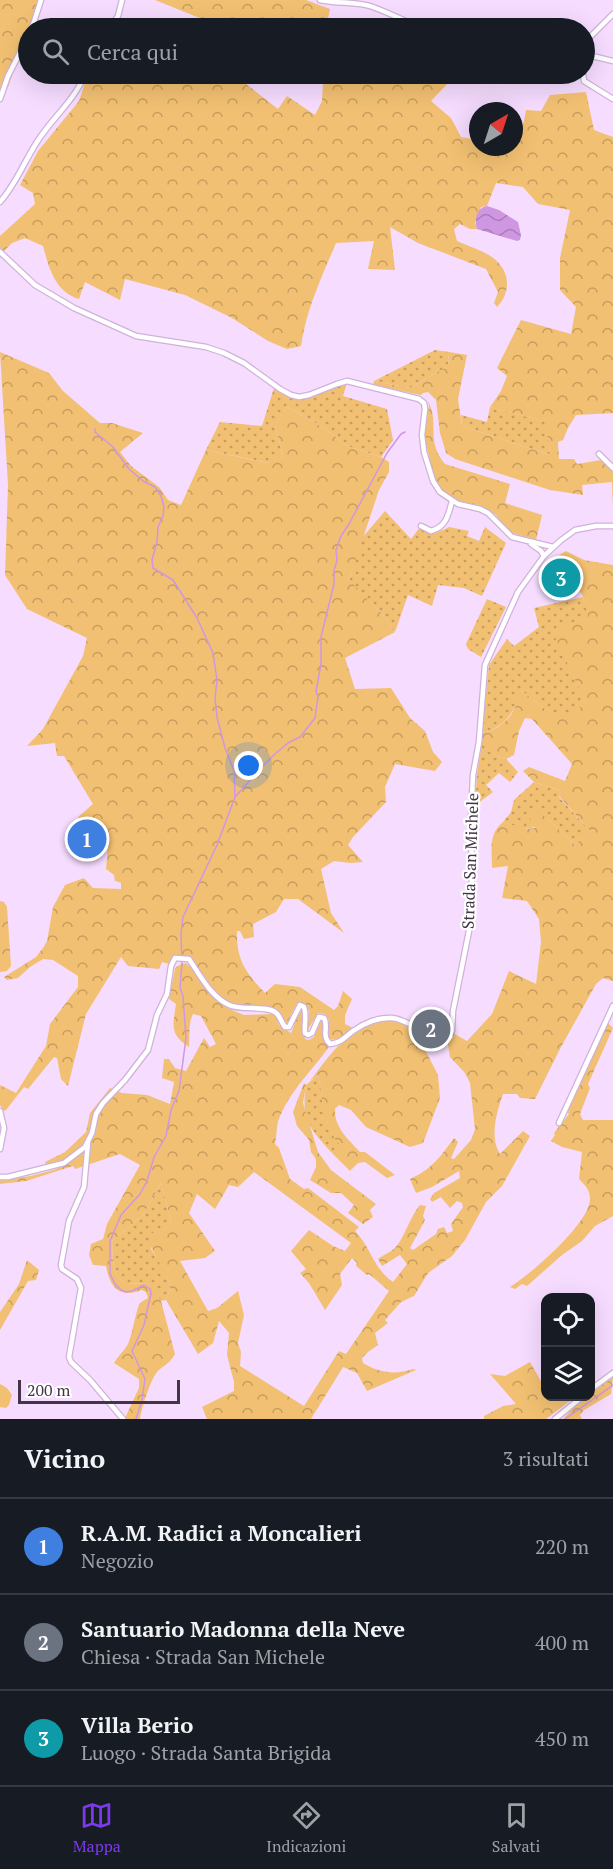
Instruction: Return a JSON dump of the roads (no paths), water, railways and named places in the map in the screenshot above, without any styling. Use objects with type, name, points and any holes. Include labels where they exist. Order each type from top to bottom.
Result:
[{"type":"street","points":[[35,18],[41,0]]},
{"type":"street","points":[[117,18],[122,0]]},
{"type":"street","points":[[320,0],[349,2],[373,7],[399,18]]},
{"type":"street","points":[[595,32],[613,14]]},
{"type":"street","points":[[0,99],[18,56]]},
{"type":"street","points":[[595,56],[613,61]]},
{"type":"street","points":[[0,202],[20,175],[38,141],[81,84]]},
{"type":"street","points":[[589,84],[613,99]]},
{"type":"street","points":[[0,252],[34,285],[83,312],[136,336],[206,347],[224,353],[244,363],[291,395],[300,397],[309,395],[347,381],[419,399],[424,403],[422,435],[429,472],[435,487],[452,501],[480,509],[495,518],[508,534],[553,547]]},
{"type":"street","points":[[599,454],[613,468]]},
{"type":"street","points":[[421,526],[431,531],[440,528],[446,521],[452,501]]},
{"type":"street","points":[[525,540],[541,551],[544,556],[575,530],[613,526]]},
{"type":"street","name":"Strada San Michele","points":[[88,1142],[96,1114],[103,1103],[125,1080],[148,1050],[157,1015],[167,993],[171,966],[179,957],[187,958],[210,989],[228,1005],[274,1011],[285,1027],[289,1027],[300,1005],[304,1007],[306,1013],[304,1027],[308,1035],[312,1033],[319,1017],[324,1018],[326,1021],[325,1036],[330,1044],[340,1042],[354,1030],[381,1018],[400,1019],[425,1034],[452,1031],[453,1011],[470,926],[473,775],[479,742],[486,665],[518,592],[544,556]]},
{"type":"street","points":[[559,1123],[613,1006]]},
{"type":"street","points":[[0,1110],[4,1128],[0,1149]]},
{"type":"street","points":[[0,1177],[64,1163],[80,1152],[88,1142]]},
{"type":"street","points":[[88,1142],[84,1187],[69,1221],[62,1265],[62,1269],[77,1278],[81,1288],[69,1357],[123,1419]]},
{"type":"street","points":[[595,1387],[613,1373]]},
{"type":"street","points":[[555,1419],[577,1401]]},
{"type":"water","points":[[487,206],[499,210],[518,222],[520,240],[477,229],[477,215],[480,209]]},
{"type":"waterway","points":[[95,429],[95,432],[113,447],[129,469],[143,481],[155,487],[161,496],[164,507],[152,560],[153,568],[173,580],[197,618],[213,653],[217,680],[215,698],[217,717],[234,771],[235,797]]},
{"type":"waterway","points":[[252,777],[288,743],[300,737],[315,718],[318,697],[316,691],[321,664],[321,637],[334,584],[336,550],[341,536],[387,453],[405,432]]},
{"type":"waterway","points":[[136,1419],[145,1379],[132,1351],[144,1325],[151,1293],[150,1289],[144,1285],[126,1292],[115,1284],[110,1274],[110,1241],[121,1215],[140,1194],[147,1181],[154,1157],[166,1136],[171,1110],[179,1091],[186,1038],[183,996],[180,988],[183,917],[217,845],[235,797],[252,778]]},
{"type":"waterway","points":[[565,1419],[613,1385]]},
{"type":"place","name":"Villa Berio","points":[[561,578]]},
{"type":"place","name":"R.A.M. Radici a Moncalieri","points":[[87,839]]},
{"type":"place","name":"Santuario Madonna della Neve","points":[[431,1029]]}]
